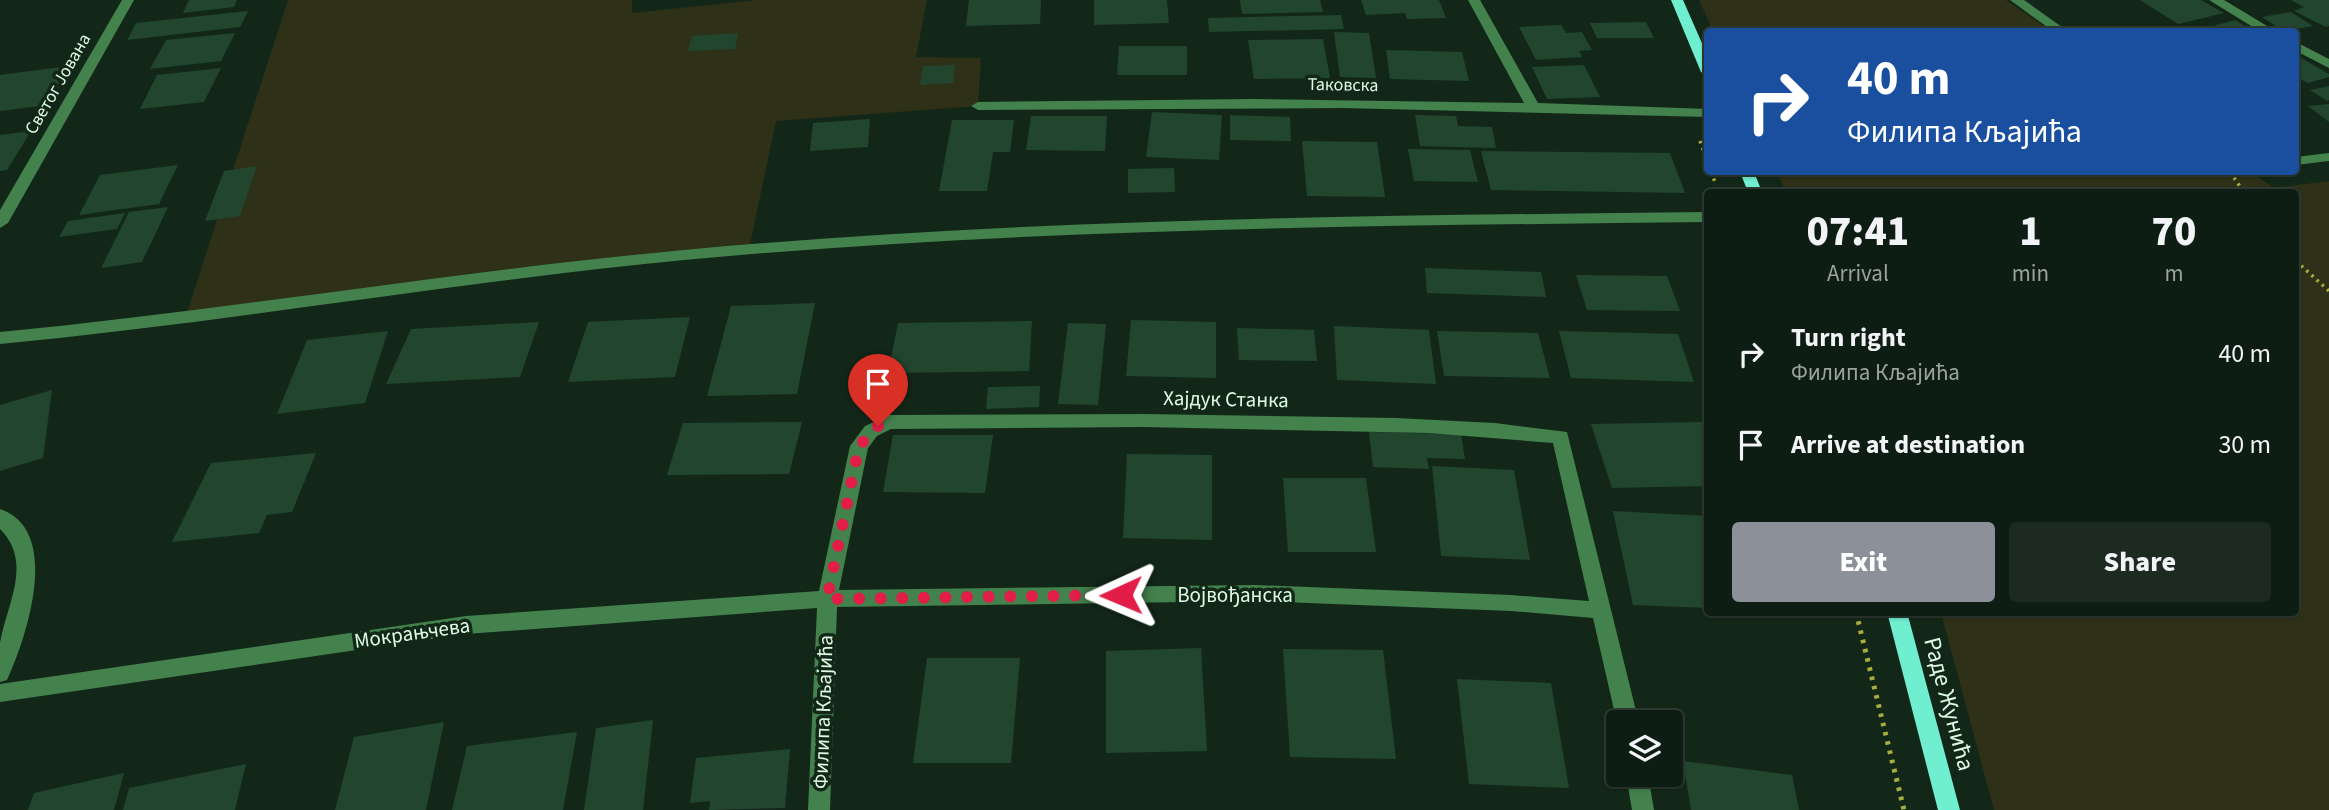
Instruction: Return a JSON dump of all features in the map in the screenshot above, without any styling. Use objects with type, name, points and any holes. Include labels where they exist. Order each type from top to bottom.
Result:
[{"type":"main road","points":[[1677,0],[1704,63]]},
{"type":"main road","name":"Раде Жунића","points":[[1898,616],[1949,810]]},
{"type":"street","name":"Светог Јована","points":[[0,223],[128,0]]},
{"type":"street","points":[[1474,0],[1534,106]]},
{"type":"street","points":[[2016,0],[2057,28]]},
{"type":"street","points":[[2215,0],[2264,28]]},
{"type":"street","points":[[2299,48],[2329,64]]},
{"type":"street","name":"Таковска","points":[[978,106],[1161,102],[1534,106],[1704,113]]},
{"type":"street","points":[[2299,161],[2329,157]]},
{"type":"street","points":[[0,338],[185,319],[556,269],[748,249],[986,234],[1445,220],[1704,217]]},
{"type":"street","name":"Хајдук Станка","points":[[889,422],[1100,419],[1335,424],[1493,428],[1561,437],[1601,610]]},
{"type":"street","name":"Филипа Кљајића","points":[[819,810],[827,599],[859,446],[871,431],[889,422]]},
{"type":"street","points":[[0,517],[15,527],[27,552],[26,592],[0,673]]},
{"type":"street","name":"Војвођанска","points":[[827,599],[1255,593],[1511,603],[1601,610]]},
{"type":"street","name":"Мокрањчева","points":[[0,693],[466,625],[827,599]]},
{"type":"street","points":[[1601,610],[1625,710]]},
{"type":"street","points":[[1639,787],[1643,810]]},
{"type":"path","points":[[2299,264],[2329,290]]},
{"type":"path","points":[[1857,616],[1904,810]]},
{"type":"green space","points":[[288,0],[632,0],[632,13],[757,0],[927,0],[916,57],[981,58],[978,106],[776,121],[749,249],[185,319]]},
{"type":"green space","points":[[1699,0],[2006,0],[2047,28],[1712,28]]},
{"type":"green space","points":[[1778,175],[2254,175],[2274,188],[2329,181],[2329,810],[1994,810],[1942,616],[2299,616],[2299,189],[1785,189]]},
{"type":"building","points":[[189,0],[237,0],[234,7],[183,13]]},
{"type":"building","points":[[969,0],[1041,0],[1040,24],[966,26]]},
{"type":"building","points":[[1094,0],[1167,0],[1169,23],[1094,25]]},
{"type":"building","points":[[1240,0],[1320,0],[1323,12],[1242,14]]},
{"type":"building","points":[[1361,0],[1439,0],[1446,18],[1407,19],[1405,13],[1366,15]]},
{"type":"building","points":[[2140,0],[2201,0],[2224,13],[2178,24]]},
{"type":"building","points":[[2291,0],[2329,0],[2329,26],[2326,27],[2294,11],[2304,7]]},
{"type":"building","points":[[248,11],[240,27],[127,40],[136,23]]},
{"type":"building","points":[[2291,12],[2313,26],[2279,28],[2262,17]]},
{"type":"building","points":[[1341,15],[1344,29],[1209,32],[1208,18]]},
{"type":"building","points":[[2235,20],[2248,28],[2206,28]]},
{"type":"building","points":[[1646,22],[1654,38],[1597,38],[1590,23]]},
{"type":"building","points":[[1561,25],[1566,33],[1582,32],[1592,50],[1579,51],[1582,57],[1536,60],[1519,27]]},
{"type":"building","points":[[1334,32],[1369,33],[1376,78],[1340,77]]},
{"type":"building","points":[[235,33],[221,61],[150,69],[166,40]]},
{"type":"building","points":[[738,33],[735,49],[688,51],[692,36]]},
{"type":"building","points":[[1323,39],[1330,78],[1254,79],[1248,40]]},
{"type":"building","points":[[1119,46],[1187,46],[1187,75],[1117,75]]},
{"type":"building","points":[[1386,50],[1462,52],[1469,81],[1390,79]]},
{"type":"building","points":[[2299,57],[2329,74],[2329,77],[2308,83],[2300,79]]},
{"type":"building","points":[[955,65],[953,83],[920,85],[923,66]]},
{"type":"building","points":[[1584,65],[1600,97],[1547,99],[1532,67]]},
{"type":"building","points":[[69,66],[48,105],[0,111],[0,75]]},
{"type":"building","points":[[221,68],[204,102],[140,109],[157,75]]},
{"type":"building","points":[[2329,86],[2327,101],[2310,90]]},
{"type":"building","points":[[2329,104],[2329,122],[2308,106]]},
{"type":"building","points":[[1152,112],[1222,115],[1219,160],[1146,157]]},
{"type":"building","points":[[1230,115],[1290,117],[1291,141],[1230,140]]},
{"type":"building","points":[[1415,115],[1456,116],[1458,126],[1492,127],[1496,148],[1420,146]]},
{"type":"building","points":[[1031,116],[1107,116],[1105,151],[1026,150]]},
{"type":"building","points":[[870,119],[868,147],[810,151],[813,123]]},
{"type":"building","points":[[952,120],[1014,120],[1010,152],[993,152],[987,191],[939,191]]},
{"type":"building","points":[[31,131],[7,170],[0,171],[0,135]]},
{"type":"building","points":[[1302,141],[1377,142],[1385,197],[1307,196]]},
{"type":"building","points":[[1408,149],[1470,150],[1478,182],[1414,181]]},
{"type":"building","points":[[1481,151],[1670,153],[1685,193],[1491,190]]},
{"type":"building","points":[[178,165],[159,204],[79,215],[100,175]]},
{"type":"building","points":[[257,166],[240,216],[205,221],[224,171]]},
{"type":"building","points":[[1174,168],[1175,192],[1128,193],[1128,169]]},
{"type":"building","points":[[168,207],[142,262],[101,268],[129,212]]},
{"type":"building","points":[[125,213],[117,229],[59,237],[68,221]]},
{"type":"building","points":[[1425,268],[1541,272],[1546,297],[1427,293]]},
{"type":"building","points":[[1576,275],[1667,276],[1680,311],[1587,310]]},
{"type":"building","points":[[815,303],[797,394],[707,396],[731,306]]},
{"type":"building","points":[[690,317],[675,377],[568,382],[588,322]]},
{"type":"building","points":[[1131,320],[1216,322],[1216,378],[1126,376]]},
{"type":"building","points":[[1032,321],[1029,371],[888,373],[898,323]]},
{"type":"building","points":[[539,322],[520,377],[386,384],[411,329]]},
{"type":"building","points":[[1068,323],[1106,324],[1098,405],[1058,404]]},
{"type":"building","points":[[1334,326],[1429,330],[1436,384],[1337,380]]},
{"type":"building","points":[[1237,328],[1314,330],[1317,361],[1239,360]]},
{"type":"building","points":[[388,331],[365,403],[277,414],[307,340]]},
{"type":"building","points":[[1437,331],[1538,333],[1550,378],[1444,376]]},
{"type":"building","points":[[1559,331],[1678,334],[1694,382],[1571,378]]},
{"type":"building","points":[[1040,386],[1039,407],[986,409],[988,387]]},
{"type":"building","points":[[52,390],[43,458],[0,471],[0,405]]},
{"type":"building","points":[[802,422],[789,474],[667,475],[683,423]]},
{"type":"building","points":[[1703,422],[1704,486],[1612,488],[1591,424]]},
{"type":"building","points":[[1369,432],[1461,434],[1465,459],[1427,458],[1429,469],[1373,467]]},
{"type":"building","points":[[893,435],[993,435],[985,493],[883,492]]},
{"type":"building","points":[[316,453],[292,512],[267,515],[259,533],[172,542],[211,463]]},
{"type":"building","points":[[1127,454],[1212,455],[1212,540],[1123,538]]},
{"type":"building","points":[[1432,466],[1514,470],[1530,560],[1441,556]]},
{"type":"building","points":[[1283,478],[1366,478],[1376,552],[1288,552]]},
{"type":"building","points":[[1613,511],[1704,516],[1704,608],[1633,605]]},
{"type":"building","points":[[1201,648],[1207,751],[1106,753],[1106,651]]},
{"type":"building","points":[[1283,649],[1383,650],[1396,759],[1290,757]]},
{"type":"building","points":[[927,658],[1020,658],[1011,763],[913,763]]},
{"type":"building","points":[[1457,679],[1551,683],[1569,788],[1469,784]]},
{"type":"building","points":[[653,720],[643,810],[584,810],[596,728]]},
{"type":"building","points":[[444,722],[426,810],[335,810],[354,737]]},
{"type":"building","points":[[577,732],[563,810],[452,810],[467,746]]},
{"type":"building","points":[[790,749],[785,808],[709,810],[710,801],[690,803],[696,758]]},
{"type":"building","points":[[1683,761],[1792,775],[1799,810],[1691,810]]},
{"type":"building","points":[[246,764],[235,810],[123,810],[129,788]]},
{"type":"building","points":[[124,773],[114,810],[28,810],[34,793]]},
{"type":"route","points":[[878,426],[859,446],[827,599],[1121,595]]}]
